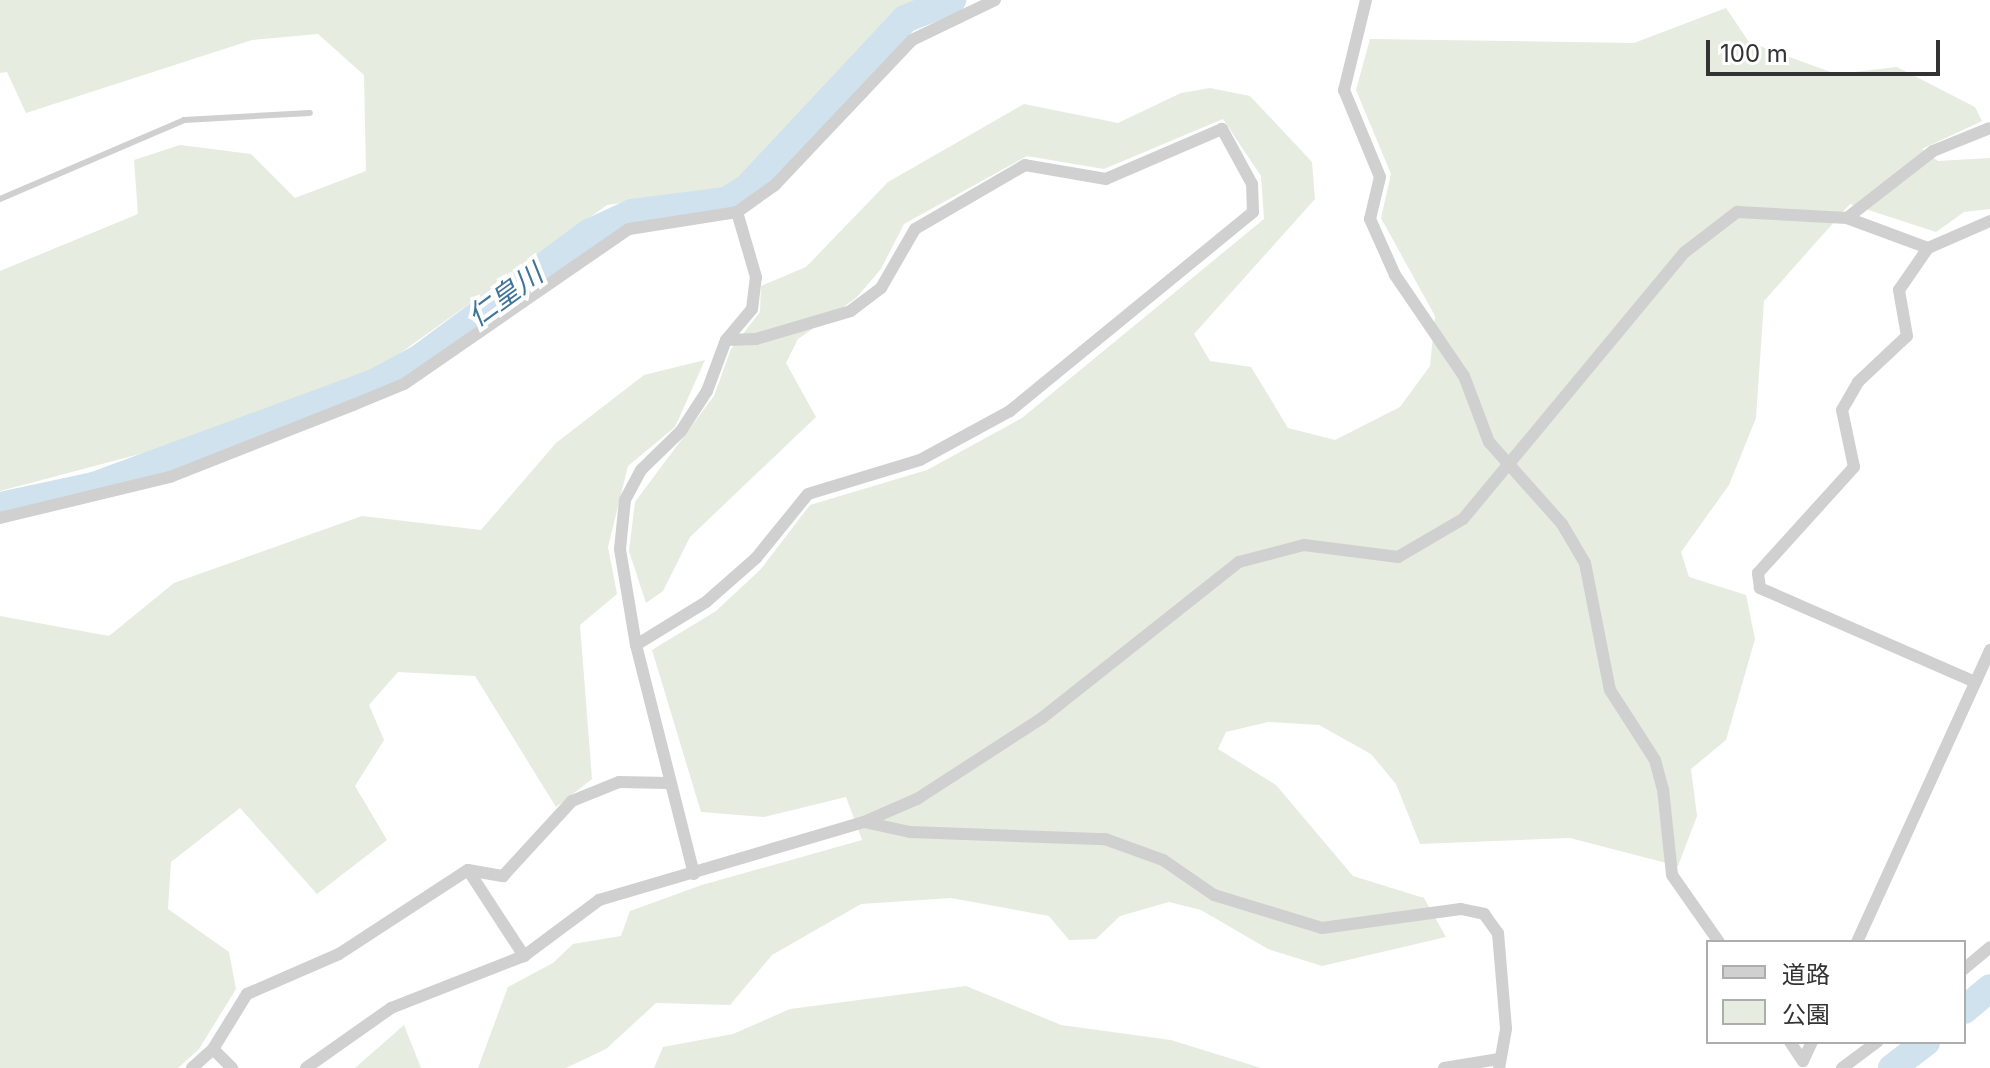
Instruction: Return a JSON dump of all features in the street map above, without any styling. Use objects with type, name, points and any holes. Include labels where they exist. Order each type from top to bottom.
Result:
[{"type":"street","points":[[0,518],[170,477],[404,384],[629,229],[737,212],[775,185],[912,40],[995,0]]},
{"type":"street","points":[[1366,0],[1344,90],[1380,177],[1370,219],[1395,275],[1464,376],[1489,442],[1514,465],[1585,563],[1610,690],[1655,760],[1663,789],[1672,875],[1718,940]]},
{"type":"street","points":[[1847,218],[1933,151],[1990,128]]},
{"type":"street","points":[[636,645],[706,602],[756,558],[808,494],[920,460],[1010,411],[1253,212],[1252,184],[1222,129],[1106,179],[1025,165],[915,229],[881,288],[851,311],[756,339],[726,340]]},
{"type":"street","points":[[694,874],[668,783],[636,645],[620,549],[625,500],[707,391],[726,340],[752,309],[756,277],[737,212]]},
{"type":"street","points":[[306,1068],[391,1008],[524,956],[599,900],[864,822],[917,799],[1042,718],[1239,562],[1304,545],[1398,557],[1463,519],[1514,465],[1685,252],[1737,212],[1847,218],[1928,248]]},
{"type":"street","points":[[1975,682],[1760,588],[1758,573],[1854,467],[1842,410],[1858,382],[1907,336],[1899,290],[1928,248],[1990,221]]},
{"type":"street","points":[[1858,940],[1990,650]]},
{"type":"street","points":[[192,1068],[213,1049],[247,994],[339,954],[468,870],[503,876],[572,801],[619,782],[668,783]]},
{"type":"street","points":[[864,822],[910,832],[1105,839],[1163,860],[1214,895],[1322,928],[1461,909],[1484,914],[1498,933],[1506,1029],[1499,1064],[1444,1068]]},
{"type":"street","points":[[468,870],[524,956]]},
{"type":"street","points":[[1966,967],[1990,947]]},
{"type":"street","points":[[1791,1044],[1803,1061],[1811,1044]]},
{"type":"street","points":[[1842,1068],[1874,1044]]},
{"type":"street","points":[[213,1049],[232,1068]]},
{"type":"lane","points":[[0,199],[184,120],[310,113]]},
{"type":"green space","points":[[0,0],[915,2],[733,187],[607,205],[371,374],[204,437],[0,491],[0,271],[138,214],[134,160],[180,145],[251,154],[295,198],[366,171],[364,75],[318,34],[252,40],[26,113],[7,72],[0,73]]},
{"type":"green space","points":[[1726,8],[1749,42],[1836,74],[1897,67],[1975,107],[1982,121],[1922,149],[1938,161],[1990,158],[1990,209],[1964,212],[1936,232],[1850,204],[1764,301],[1756,418],[1729,485],[1681,552],[1689,577],[1746,595],[1755,639],[1726,740],[1691,769],[1697,816],[1678,866],[1570,838],[1420,844],[1396,784],[1371,754],[1319,725],[1268,722],[1226,732],[1218,749],[1276,785],[1353,876],[1424,898],[1446,937],[1322,966],[1268,949],[1201,910],[1169,902],[1120,916],[1096,939],[1069,940],[1049,916],[951,898],[861,904],[772,955],[730,1005],[656,1003],[606,1049],[566,1068],[478,1068],[508,987],[553,963],[573,944],[621,936],[630,911],[702,885],[862,840],[846,797],[764,817],[701,812],[652,650],[716,611],[760,570],[810,505],[927,470],[1022,418],[1264,219],[1261,176],[1223,119],[1104,169],[1027,156],[904,224],[881,269],[856,298],[798,339],[786,363],[816,417],[690,537],[663,591],[646,603],[629,551],[635,502],[714,396],[731,349],[760,312],[761,286],[806,267],[888,182],[1024,104],[1118,123],[1181,93],[1210,88],[1250,96],[1312,162],[1315,199],[1194,334],[1210,361],[1251,367],[1288,428],[1335,440],[1400,407],[1430,366],[1435,316],[1381,218],[1391,174],[1356,90],[1370,39],[1634,43]]},
{"type":"green space","points":[[705,360],[675,427],[628,466],[608,547],[617,594],[580,625],[592,779],[556,807],[475,676],[398,672],[369,705],[384,740],[355,786],[387,840],[317,894],[240,808],[171,862],[168,909],[229,952],[236,989],[199,1049],[178,1068],[0,1068],[0,616],[109,636],[174,583],[362,516],[481,530],[556,443],[644,375]]},
{"type":"green space","points":[[966,986],[1061,1025],[1171,1040],[1261,1068],[654,1068],[663,1047],[733,1034],[790,1009]]},
{"type":"green space","points":[[404,1025],[421,1068],[355,1068]]},
{"type":"waterway","name":"仁皇川","points":[[0,506],[94,486],[374,383],[420,358],[589,233],[632,213],[726,201],[747,188],[905,19],[952,0]]},
{"type":"waterway","points":[[1966,1008],[1990,988]]},
{"type":"waterway","points":[[1892,1068],[1923,1044]]}]
